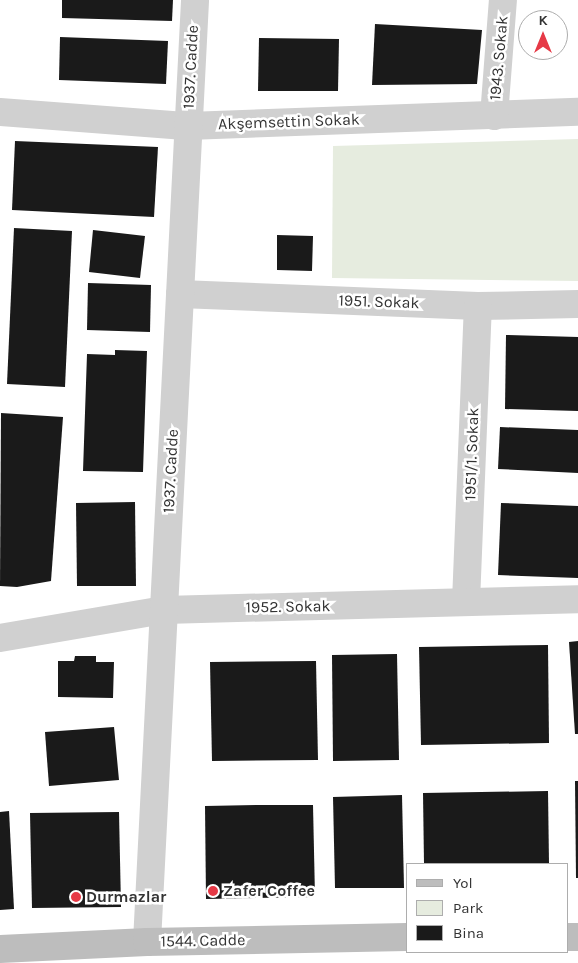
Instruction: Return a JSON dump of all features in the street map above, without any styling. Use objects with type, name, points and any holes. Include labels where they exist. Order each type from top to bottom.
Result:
[{"type":"main road","name":"1544. Cadde","points":[[0,949],[147,942],[406,937]]},
{"type":"street","name":"1937. Cadde","points":[[147,942],[195,0]]},
{"type":"street","name":"1943. Sokak","points":[[494,116],[503,0]]},
{"type":"street","name":"Akşemsettin Sokak","points":[[0,112],[188,126],[578,112]]},
{"type":"street","name":"1951. Sokak","points":[[180,294],[478,306],[578,304]]},
{"type":"street","name":"1951/1. Sokak","points":[[466,602],[478,306]]},
{"type":"street","name":"1952. Sokak","points":[[0,638],[164,610],[578,599]]},
{"type":"green space","points":[[578,139],[578,281],[332,278],[333,146]]},
{"type":"building","points":[[62,0],[173,0],[172,21],[62,18]]},
{"type":"building","points":[[375,24],[482,30],[477,84],[372,85]]},
{"type":"building","points":[[60,37],[168,41],[166,84],[59,80]]},
{"type":"building","points":[[259,38],[339,39],[338,91],[258,91]]},
{"type":"building","points":[[15,141],[158,147],[154,217],[12,210]]},
{"type":"building","points":[[14,228],[72,231],[65,387],[7,384]]},
{"type":"building","points":[[93,230],[145,236],[140,278],[89,272]]},
{"type":"building","points":[[277,235],[313,236],[312,271],[277,270]]},
{"type":"building","points":[[88,283],[151,285],[150,332],[87,330]]},
{"type":"building","points":[[506,335],[578,337],[578,411],[505,409]]},
{"type":"building","points":[[115,350],[147,351],[143,472],[83,471],[87,354],[115,355]]},
{"type":"building","points":[[1,413],[63,417],[51,581],[17,587],[0,586]]},
{"type":"building","points":[[500,427],[578,430],[578,473],[498,469]]},
{"type":"building","points":[[135,502],[136,586],[77,586],[76,503]]},
{"type":"building","points":[[501,503],[578,506],[578,578],[498,575]]},
{"type":"building","points":[[578,641],[578,734],[575,734],[569,642]]},
{"type":"building","points":[[548,645],[549,743],[421,745],[419,647]]},
{"type":"building","points":[[397,654],[399,760],[333,761],[332,655]]},
{"type":"building","points":[[75,656],[96,656],[96,662],[114,662],[113,698],[58,697],[58,661],[74,661]]},
{"type":"building","points":[[316,661],[318,760],[212,761],[210,662]]},
{"type":"building","points":[[114,727],[119,780],[49,786],[45,732]]},
{"type":"building","points":[[575,781],[578,781],[578,878],[576,878]]},
{"type":"building","points":[[548,791],[549,863],[424,863],[423,793]]},
{"type":"building","points":[[402,795],[404,888],[335,888],[333,797]]},
{"type":"building","points":[[313,805],[315,897],[206,899],[205,806]]},
{"type":"building","points":[[9,811],[14,909],[0,910],[0,812]]},
{"type":"building","points":[[119,812],[121,907],[32,908],[30,813]]},
{"type":"place","name":"Zafer Coffee","points":[[213,891]]},
{"type":"place","name":"Durmazlar","points":[[76,897]]}]
